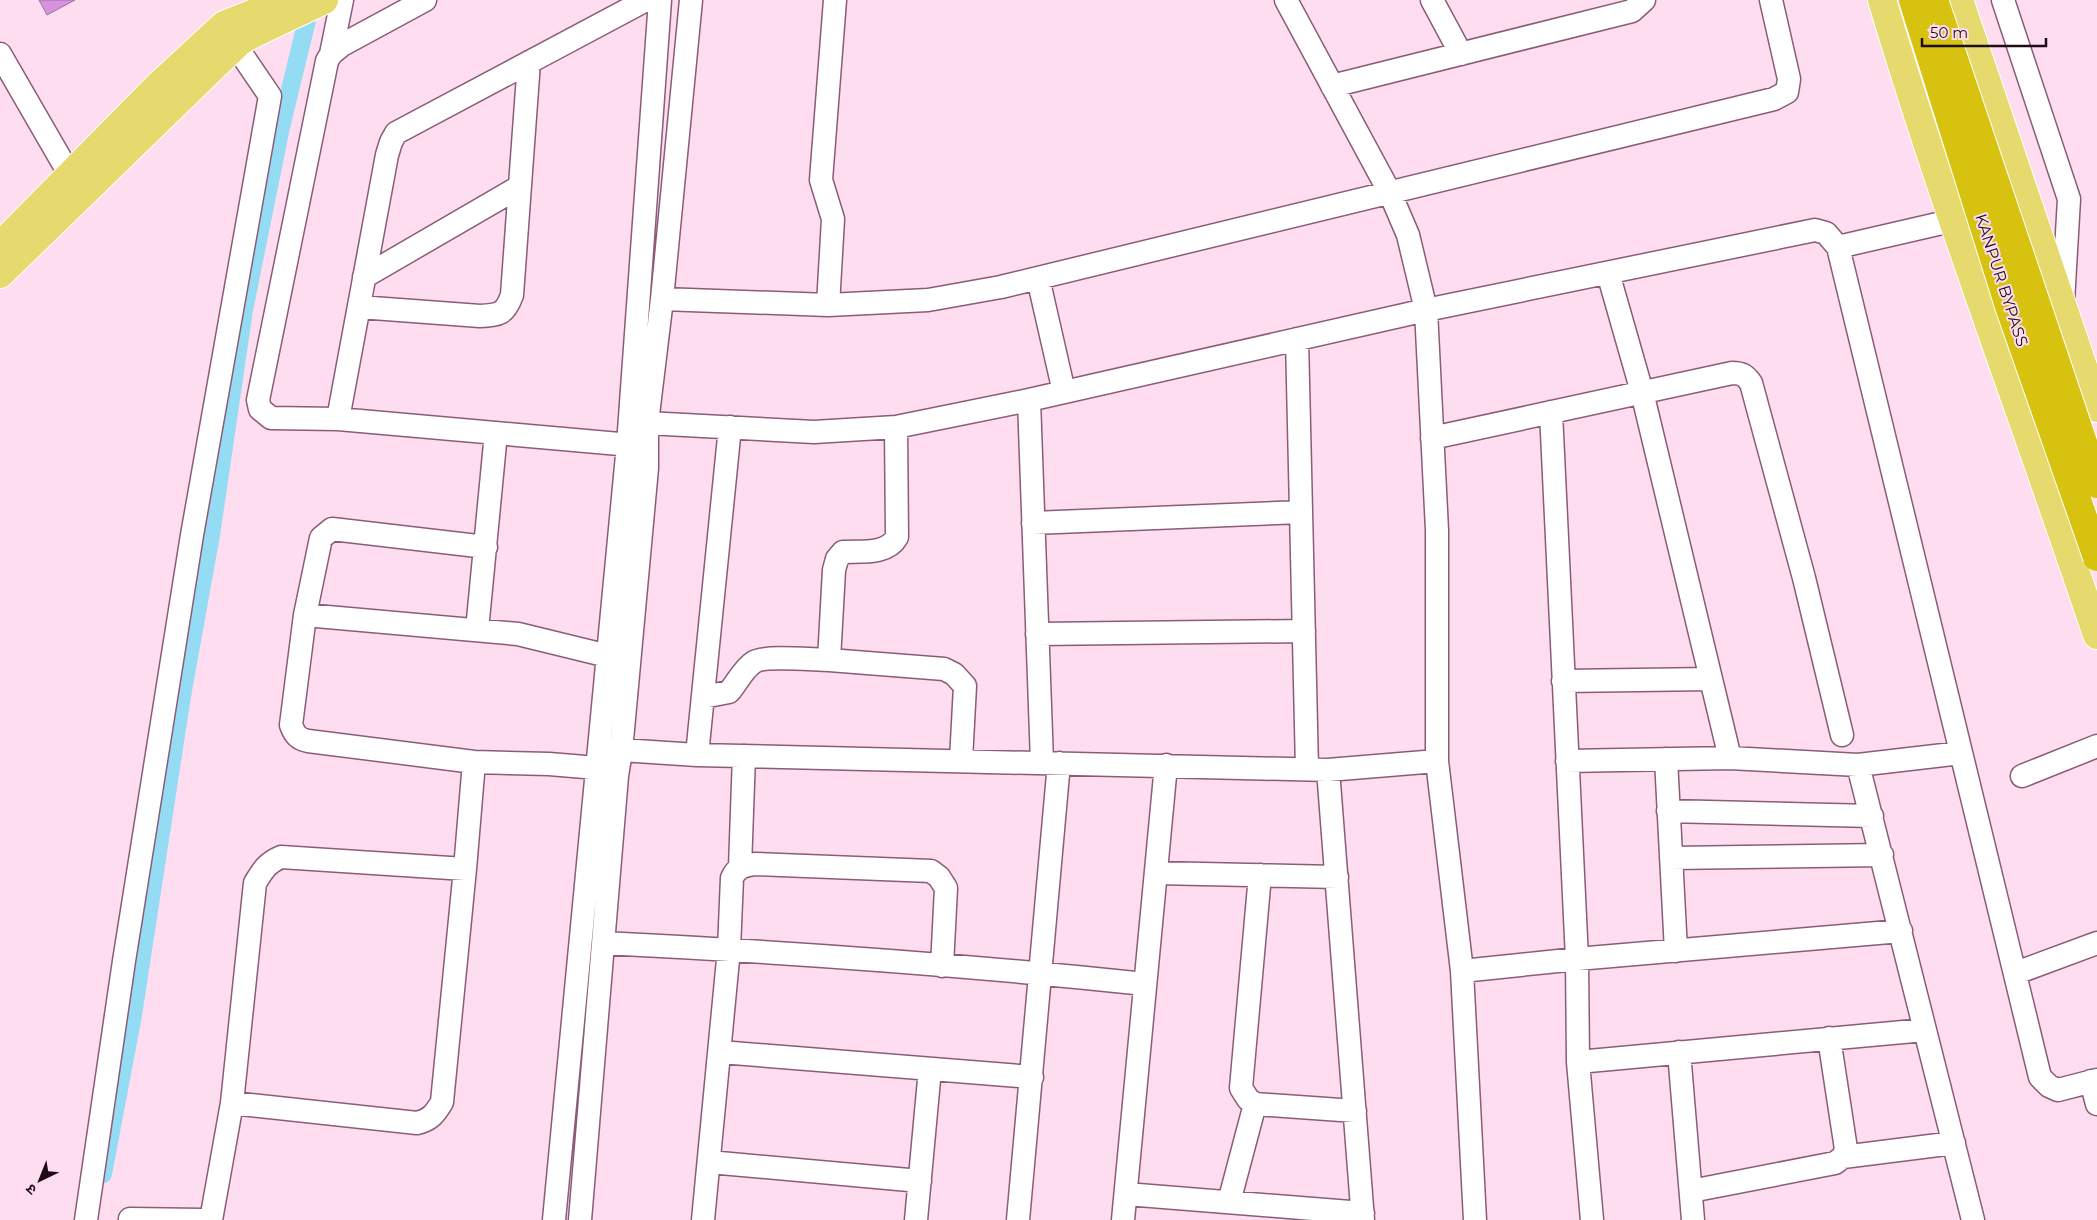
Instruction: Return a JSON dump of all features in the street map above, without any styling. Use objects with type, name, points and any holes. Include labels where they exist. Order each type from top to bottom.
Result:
[{"type":"highway","name":"KANPUR BYPASS","points":[[1913,0],[2009,306],[2097,557]]},
{"type":"highway","name":"KANPUR BYPASS","points":[[1934,0],[2097,484]]},
{"type":"main road","points":[[0,274],[156,88],[224,25],[324,0]]},
{"type":"main road","points":[[1882,0],[1951,221],[2002,358],[2097,635]]},
{"type":"main road","points":[[1959,0],[2097,408]]},
{"type":"main road","points":[[0,246],[76,185],[236,46],[271,12]]},
{"type":"street","points":[[342,0],[331,54],[327,61],[258,400],[260,409],[271,418],[338,419],[637,446]]},
{"type":"street","points":[[331,54],[342,45],[425,0]]},
{"type":"street","points":[[338,419],[387,155],[390,142],[396,133],[646,0]]},
{"type":"street","points":[[554,1220],[608,656],[637,446],[660,0]]},
{"type":"street","points":[[580,1220],[617,776],[621,751],[646,468],[637,446],[647,423],[662,299],[691,0]]},
{"type":"street","points":[[828,305],[833,219],[821,180],[835,0]]},
{"type":"street","points":[[1286,0],[1390,193],[1408,235],[1426,310],[1437,530],[1437,761],[1462,971],[1475,1220]]},
{"type":"street","points":[[1432,0],[1461,54]]},
{"type":"street","points":[[1332,86],[1632,11],[1644,0]]},
{"type":"street","points":[[662,299],[828,305],[928,300],[1001,287],[1774,98],[1787,92],[1789,79],[1771,0]]},
{"type":"street","points":[[2003,0],[2069,199],[2063,308]]},
{"type":"street","points":[[86,1220],[124,961],[190,545],[270,96],[236,46]]},
{"type":"street","points":[[0,54],[76,185]]},
{"type":"street","points":[[359,307],[480,316],[496,316],[507,309],[512,295],[529,62]]},
{"type":"street","points":[[364,277],[519,186]]},
{"type":"street","points":[[1838,247],[2027,203]]},
{"type":"street","points":[[647,423],[814,432],[896,427],[1029,400],[1426,310],[1815,230],[1826,232],[1838,247],[2040,1077],[2049,1086],[2058,1090],[2094,1080],[2097,1104]]},
{"type":"street","points":[[1608,272],[1642,392],[1730,758]]},
{"type":"street","points":[[1038,278],[1064,392]]},
{"type":"street","points":[[1126,1194],[1229,1202],[1363,1216],[1337,877],[1317,770],[1304,631],[1297,339]]},
{"type":"street","points":[[1432,438],[1732,373],[1741,373],[1751,383],[1804,578],[1842,735]]},
{"type":"street","points":[[1018,1220],[1041,973],[1050,762],[1037,634],[1029,400]]},
{"type":"street","points":[[1551,412],[1577,959],[1578,1062],[1592,1220]]},
{"type":"street","points":[[698,755],[702,697],[730,427]]},
{"type":"street","points":[[829,660],[834,570],[837,560],[843,552],[884,550],[894,544],[897,537],[896,427]]},
{"type":"street","points":[[477,630],[496,434]]},
{"type":"street","points":[[1033,523],[1301,512]]},
{"type":"street","points":[[486,547],[332,529],[324,533],[321,538],[305,615],[291,725],[294,735],[301,740],[474,762],[548,764],[598,758],[621,751],[698,755],[1050,762],[1317,770],[1437,761]]},
{"type":"street","points":[[305,615],[518,634],[608,656]]},
{"type":"street","points":[[1037,634],[1304,631]]},
{"type":"street","points":[[702,697],[729,692],[736,681],[757,660],[767,658],[829,660],[944,669],[954,674],[965,686],[961,760]]},
{"type":"street","points":[[1563,681],[1711,679]]},
{"type":"street","points":[[2022,776],[2097,746]]},
{"type":"street","points":[[1567,761],[1730,758],[1858,765],[1961,753]]},
{"type":"street","points":[[740,867],[744,756]]},
{"type":"street","points":[[1666,759],[1676,951]]},
{"type":"street","points":[[232,1102],[417,1123],[428,1120],[435,1114],[442,1102],[466,869],[474,762]]},
{"type":"street","points":[[1123,1220],[1166,765]]},
{"type":"street","points":[[1858,765],[1973,1220]]},
{"type":"street","points":[[1668,811],[1872,816]]},
{"type":"street","points":[[1671,858],[1882,855]]},
{"type":"street","points":[[211,1220],[232,1102],[256,883],[270,862],[281,857],[466,869]]},
{"type":"street","points":[[703,1220],[729,949],[732,878],[735,871],[740,867],[755,864],[931,871],[939,876],[946,888],[942,966]]},
{"type":"street","points":[[1156,874],[1337,877]]},
{"type":"street","points":[[1260,875],[1241,1088],[1248,1099],[1255,1104],[1355,1111]]},
{"type":"street","points":[[1462,971],[1577,959],[1901,931]]},
{"type":"street","points":[[604,943],[729,949],[1041,973],[1145,984]]},
{"type":"street","points":[[2016,973],[2097,943]]},
{"type":"street","points":[[1578,1062],[1925,1030]]},
{"type":"street","points":[[1829,1038],[1846,1149],[1843,1157]]},
{"type":"street","points":[[720,1052],[1032,1077]]},
{"type":"street","points":[[1679,1052],[1693,1220]]},
{"type":"street","points":[[916,1220],[930,1069]]},
{"type":"street","points":[[1229,1202],[1255,1104]]},
{"type":"street","points":[[1691,1191],[1835,1163],[1843,1157],[1954,1144]]},
{"type":"street","points":[[709,1162],[920,1181]]},
{"type":"street","points":[[130,1219],[202,1220]]},
{"type":"building","points":[[39,0],[75,0],[47,15]]},
{"type":"waterway","points":[[103,1174],[133,1015],[182,696],[211,535],[244,310],[281,127],[307,20],[308,0]]}]
